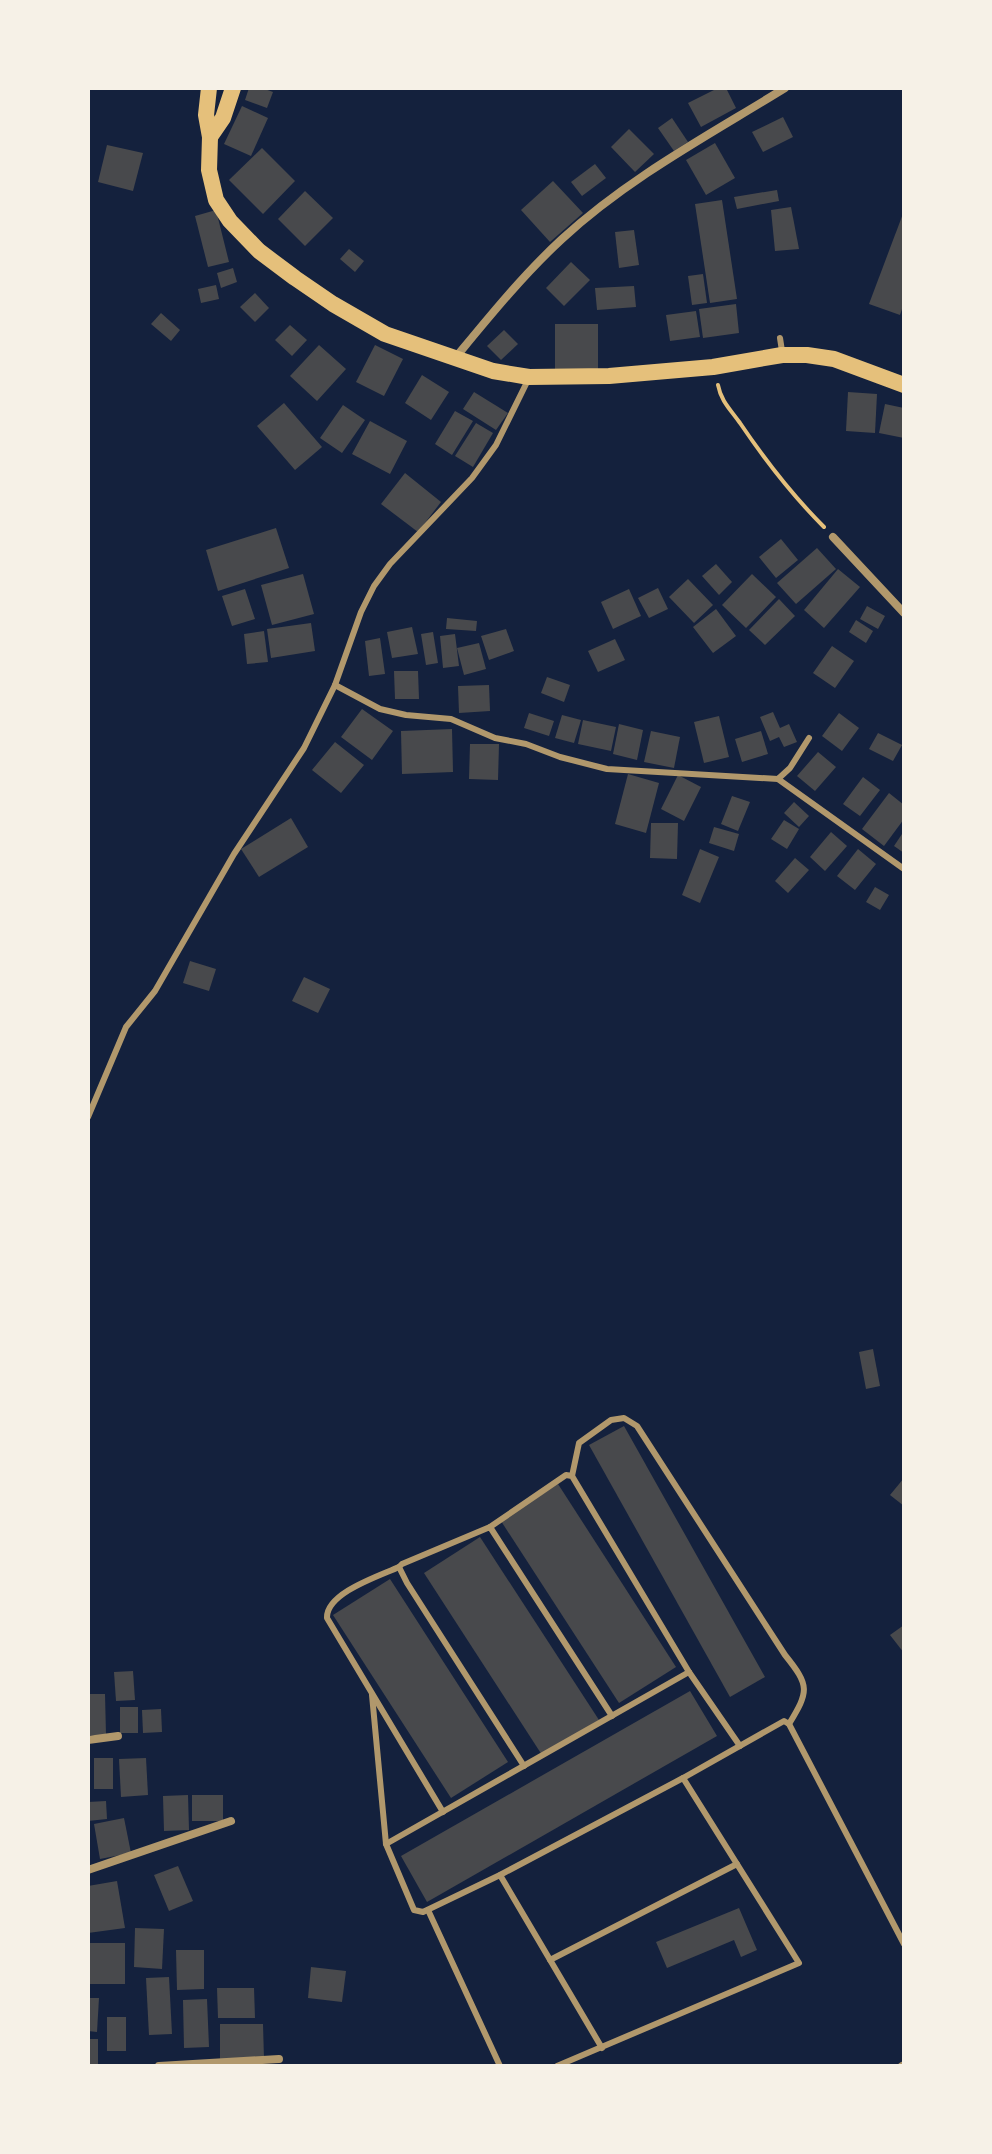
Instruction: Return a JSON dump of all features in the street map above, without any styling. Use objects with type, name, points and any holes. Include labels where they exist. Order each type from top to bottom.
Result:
[{"type":"main road","points":[[209,88],[206,115],[210,137],[209,170],[216,200],[230,221],[259,251],[333,304],[385,334],[493,371],[529,377],[609,376],[713,367],[781,346],[807,355],[834,359],[904,385]]},
{"type":"main road","points":[[210,137],[223,118],[233,88]]},
{"type":"street","points":[[456,357],[491,314],[561,240],[597,209],[668,160],[785,88]]},
{"type":"street","points":[[833,537],[904,613]]},
{"type":"street","points":[[88,1740],[118,1736]]},
{"type":"street","points":[[88,1870],[231,1821]]},
{"type":"street","points":[[159,2066],[279,2059]]},
{"type":"lane","points":[[88,1117],[126,1027],[155,991],[234,854],[304,748],[335,685],[361,612],[374,586],[390,564],[472,478],[496,445],[529,377]]},
{"type":"lane","points":[[335,685],[380,709],[451,719],[495,738],[526,744],[607,769],[778,779],[904,869]]},
{"type":"lane","points":[[778,779],[790,768],[809,738]]},
{"type":"lane","points":[[740,1746],[689,1672],[572,1476],[579,1443],[611,1420],[624,1418],[637,1426],[799,1672],[805,1694],[789,1724]]},
{"type":"lane","points":[[443,1812],[330,1626],[327,1610],[335,1599],[490,1527],[566,1475],[572,1476]]},
{"type":"lane","points":[[490,1527],[612,1716]]},
{"type":"lane","points":[[399,1567],[524,1766]]},
{"type":"lane","points":[[386,1844],[689,1672]]},
{"type":"lane","points":[[372,1695],[386,1844],[414,1910],[428,1910],[500,1875],[781,1722],[789,1724],[904,1944]]},
{"type":"lane","points":[[557,2066],[799,1963],[683,1778]]},
{"type":"lane","points":[[550,1960],[737,1864]]},
{"type":"lane","points":[[500,1875],[602,2048]]},
{"type":"lane","points":[[428,1910],[500,2066]]},
{"type":"path","points":[[713,367],[721,400],[788,489],[833,537]]},
{"type":"building","points":[[249,88],[273,92],[267,108],[245,100]]},
{"type":"building","points":[[718,88],[726,88],[736,108],[701,127],[688,103]]},
{"type":"building","points":[[242,106],[268,118],[251,156],[224,144]]},
{"type":"building","points":[[783,117],[793,137],[763,152],[752,132]]},
{"type":"building","points":[[672,118],[688,142],[674,151],[658,128]]},
{"type":"building","points":[[629,129],[654,154],[635,172],[611,147]]},
{"type":"building","points":[[715,143],[735,178],[706,195],[686,160]]},
{"type":"building","points":[[107,145],[143,153],[133,191],[98,182]]},
{"type":"building","points":[[262,148],[295,181],[263,214],[229,180]]},
{"type":"building","points":[[595,164],[606,178],[582,196],[571,182]]},
{"type":"building","points":[[553,181],[583,213],[550,242],[521,210]]},
{"type":"building","points":[[777,190],[779,201],[737,209],[734,197]]},
{"type":"building","points":[[305,191],[333,218],[305,246],[278,219]]},
{"type":"building","points":[[722,200],[737,299],[710,303],[695,204]]},
{"type":"building","points":[[791,207],[799,249],[775,251],[771,210]]},
{"type":"building","points":[[216,210],[229,262],[208,267],[195,216]]},
{"type":"building","points":[[904,211],[904,303],[900,315],[869,304]]},
{"type":"building","points":[[634,230],[639,265],[619,268],[615,232]]},
{"type":"building","points":[[349,249],[364,261],[355,272],[340,259]]},
{"type":"building","points":[[571,262],[590,280],[564,306],[546,288]]},
{"type":"building","points":[[233,268],[237,282],[221,288],[217,273]]},
{"type":"building","points":[[703,274],[707,303],[692,305],[688,276]]},
{"type":"building","points":[[216,285],[219,299],[201,303],[198,289]]},
{"type":"building","points":[[634,286],[636,307],[597,310],[595,288]]},
{"type":"building","points":[[255,293],[269,308],[255,322],[240,307]]},
{"type":"building","points":[[736,304],[739,333],[703,338],[699,309]]},
{"type":"building","points":[[696,311],[700,337],[670,341],[666,315]]},
{"type":"building","points":[[161,313],[180,330],[171,341],[151,324]]},
{"type":"building","points":[[555,324],[598,324],[598,372],[555,372]]},
{"type":"building","points":[[290,325],[307,340],[292,356],[275,340]]},
{"type":"building","points":[[504,330],[518,344],[501,360],[487,346]]},
{"type":"building","points":[[319,345],[346,369],[317,401],[290,376]]},
{"type":"building","points":[[375,345],[403,359],[384,396],[356,382]]},
{"type":"building","points":[[422,375],[449,392],[431,420],[405,403]]},
{"type":"building","points":[[474,392],[508,413],[496,430],[463,409]]},
{"type":"building","points":[[848,392],[877,394],[875,433],[846,431]]},
{"type":"building","points":[[284,403],[322,447],[295,470],[257,426]]},
{"type":"building","points":[[885,404],[904,408],[904,438],[879,433]]},
{"type":"building","points":[[343,405],[365,420],[342,453],[320,438]]},
{"type":"building","points":[[455,411],[473,421],[452,455],[435,444]]},
{"type":"building","points":[[370,421],[407,441],[390,474],[352,454]]},
{"type":"building","points":[[476,423],[493,433],[473,467],[455,456]]},
{"type":"building","points":[[405,473],[441,502],[418,532],[381,504]]},
{"type":"building","points":[[276,528],[289,568],[218,591],[206,550]]},
{"type":"building","points":[[781,539],[798,560],[776,578],[759,557]]},
{"type":"building","points":[[817,548],[836,569],[796,604],[777,583]]},
{"type":"building","points":[[716,564],[732,582],[719,595],[702,576]]},
{"type":"building","points":[[838,569],[860,587],[824,628],[804,610]]},
{"type":"building","points":[[303,574],[314,614],[272,625],[261,585]]},
{"type":"building","points":[[752,574],[776,597],[746,628],[722,605]]},
{"type":"building","points":[[688,579],[713,605],[694,623],[669,597]]},
{"type":"building","points":[[658,588],[668,609],[649,618],[638,598]]},
{"type":"building","points":[[245,589],[255,619],[232,626],[222,596]]},
{"type":"building","points":[[629,589],[641,616],[613,629],[601,602]]},
{"type":"building","points":[[779,599],[795,616],[765,645],[749,630]]},
{"type":"building","points":[[867,606],[885,616],[878,629],[860,619]]},
{"type":"building","points":[[716,609],[736,636],[713,653],[693,627]]},
{"type":"building","points":[[447,618],[477,621],[476,631],[446,629]]},
{"type":"building","points":[[856,620],[873,631],[866,643],[849,632]]},
{"type":"building","points":[[311,623],[315,651],[271,658],[267,629]]},
{"type":"building","points":[[412,627],[418,654],[392,658],[387,632]]},
{"type":"building","points":[[506,629],[514,651],[489,660],[481,636]]},
{"type":"building","points":[[264,631],[268,662],[247,664],[244,634]]},
{"type":"building","points":[[433,632],[438,663],[426,665],[421,634]]},
{"type":"building","points":[[455,634],[459,666],[443,668],[440,636]]},
{"type":"building","points":[[380,638],[385,674],[369,676],[365,641]]},
{"type":"building","points":[[615,639],[625,660],[598,672],[588,651]]},
{"type":"building","points":[[479,643],[486,669],[464,675],[457,648]]},
{"type":"building","points":[[832,646],[854,661],[835,688],[813,673]]},
{"type":"building","points":[[394,671],[418,671],[419,699],[395,699]]},
{"type":"building","points":[[547,677],[570,685],[564,702],[541,693]]},
{"type":"building","points":[[489,685],[490,711],[459,713],[458,686]]},
{"type":"building","points":[[362,709],[393,731],[372,760],[341,737]]},
{"type":"building","points":[[773,712],[780,728],[789,724],[797,742],[784,747],[779,737],[770,741],[760,717]]},
{"type":"building","points":[[529,713],[554,721],[549,736],[524,728]]},
{"type":"building","points":[[839,713],[859,728],[842,751],[822,736]]},
{"type":"building","points":[[562,715],[581,720],[574,743],[555,738]]},
{"type":"building","points":[[719,716],[729,757],[704,763],[694,722]]},
{"type":"building","points":[[583,720],[616,727],[611,751],[578,744]]},
{"type":"building","points":[[619,724],[643,730],[637,760],[613,754]]},
{"type":"building","points":[[452,729],[453,772],[402,774],[401,731]]},
{"type":"building","points":[[651,731],[680,737],[674,768],[644,762]]},
{"type":"building","points":[[761,731],[768,754],[742,762],[735,739]]},
{"type":"building","points":[[878,733],[902,745],[893,761],[869,749]]},
{"type":"building","points":[[335,742],[364,765],[341,793],[312,770]]},
{"type":"building","points":[[470,744],[499,744],[498,780],[469,779]]},
{"type":"building","points":[[818,752],[836,767],[815,791],[797,776]]},
{"type":"building","points":[[628,774],[659,783],[646,833],[615,824]]},
{"type":"building","points":[[678,775],[701,787],[684,821],[661,809]]},
{"type":"building","points":[[863,777],[880,790],[860,816],[843,804]]},
{"type":"building","points":[[889,793],[904,805],[904,819],[884,846],[862,829]]},
{"type":"building","points":[[732,796],[750,802],[738,831],[721,824]]},
{"type":"building","points":[[794,802],[809,816],[799,827],[784,813]]},
{"type":"building","points":[[291,818],[308,847],[259,877],[241,849]]},
{"type":"building","points":[[784,820],[799,829],[787,849],[771,839]]},
{"type":"building","points":[[651,823],[678,823],[677,859],[650,858]]},
{"type":"building","points":[[714,827],[739,834],[734,851],[709,843]]},
{"type":"building","points":[[904,831],[904,853],[894,846]]},
{"type":"building","points":[[831,832],[847,846],[825,871],[810,857]]},
{"type":"building","points":[[700,849],[719,857],[700,903],[682,895]]},
{"type":"building","points":[[858,849],[876,864],[855,890],[837,876]]},
{"type":"building","points":[[795,858],[809,870],[788,893],[775,881]]},
{"type":"building","points":[[875,887],[889,895],[880,910],[866,902]]},
{"type":"building","points":[[190,961],[216,969],[209,991],[183,983]]},
{"type":"building","points":[[304,977],[330,989],[318,1013],[292,1001]]},
{"type":"building","points":[[873,1349],[880,1386],[866,1389],[859,1352]]},
{"type":"building","points":[[624,1426],[765,1677],[730,1697],[589,1445]]},
{"type":"building","points":[[904,1478],[904,1506],[890,1495]]},
{"type":"building","points":[[558,1484],[676,1667],[619,1703],[501,1521]]},
{"type":"building","points":[[480,1537],[599,1720],[542,1755],[424,1573]]},
{"type":"building","points":[[390,1579],[508,1762],[451,1798],[333,1615]]},
{"type":"building","points":[[904,1625],[904,1653],[890,1635]]},
{"type":"building","points":[[133,1671],[135,1700],[116,1701],[114,1672]]},
{"type":"building","points":[[690,1691],[717,1736],[427,1902],[401,1856]]},
{"type":"building","points":[[88,1694],[105,1694],[106,1735],[88,1735]]},
{"type":"building","points":[[120,1707],[138,1707],[138,1733],[120,1733]]},
{"type":"building","points":[[161,1709],[162,1732],[143,1733],[142,1710]]},
{"type":"building","points":[[94,1758],[113,1758],[113,1789],[94,1789]]},
{"type":"building","points":[[146,1758],[148,1795],[121,1797],[119,1759]]},
{"type":"building","points":[[188,1795],[189,1830],[164,1831],[163,1796]]},
{"type":"building","points":[[192,1795],[223,1795],[223,1821],[192,1821]]},
{"type":"building","points":[[106,1801],[107,1819],[88,1821],[88,1802]]},
{"type":"building","points":[[124,1818],[131,1853],[100,1859],[94,1824]]},
{"type":"building","points":[[178,1866],[193,1901],[169,1911],[154,1875]]},
{"type":"building","points":[[117,1881],[125,1928],[88,1933],[88,1886]]},
{"type":"building","points":[[739,1908],[757,1950],[741,1957],[734,1940],[667,1968],[656,1942]]},
{"type":"building","points":[[135,1928],[164,1929],[162,1969],[134,1967]]},
{"type":"building","points":[[88,1943],[125,1943],[125,1984],[88,1984]]},
{"type":"building","points":[[176,1950],[204,1950],[204,1989],[177,1990]]},
{"type":"building","points":[[311,1967],[346,1971],[342,2002],[308,1998]]},
{"type":"building","points":[[169,1977],[172,2034],[149,2035],[146,1978]]},
{"type":"building","points":[[217,1988],[254,1988],[255,2018],[218,2018]]},
{"type":"building","points":[[88,1998],[99,1998],[97,2032],[88,2031]]},
{"type":"building","points":[[207,1999],[209,2047],[184,2048],[183,2000]]},
{"type":"building","points":[[107,2017],[126,2017],[126,2051],[107,2051]]},
{"type":"building","points":[[220,2024],[263,2024],[264,2059],[220,2059]]},
{"type":"building","points":[[88,2039],[98,2039],[98,2066],[88,2066]]}]
